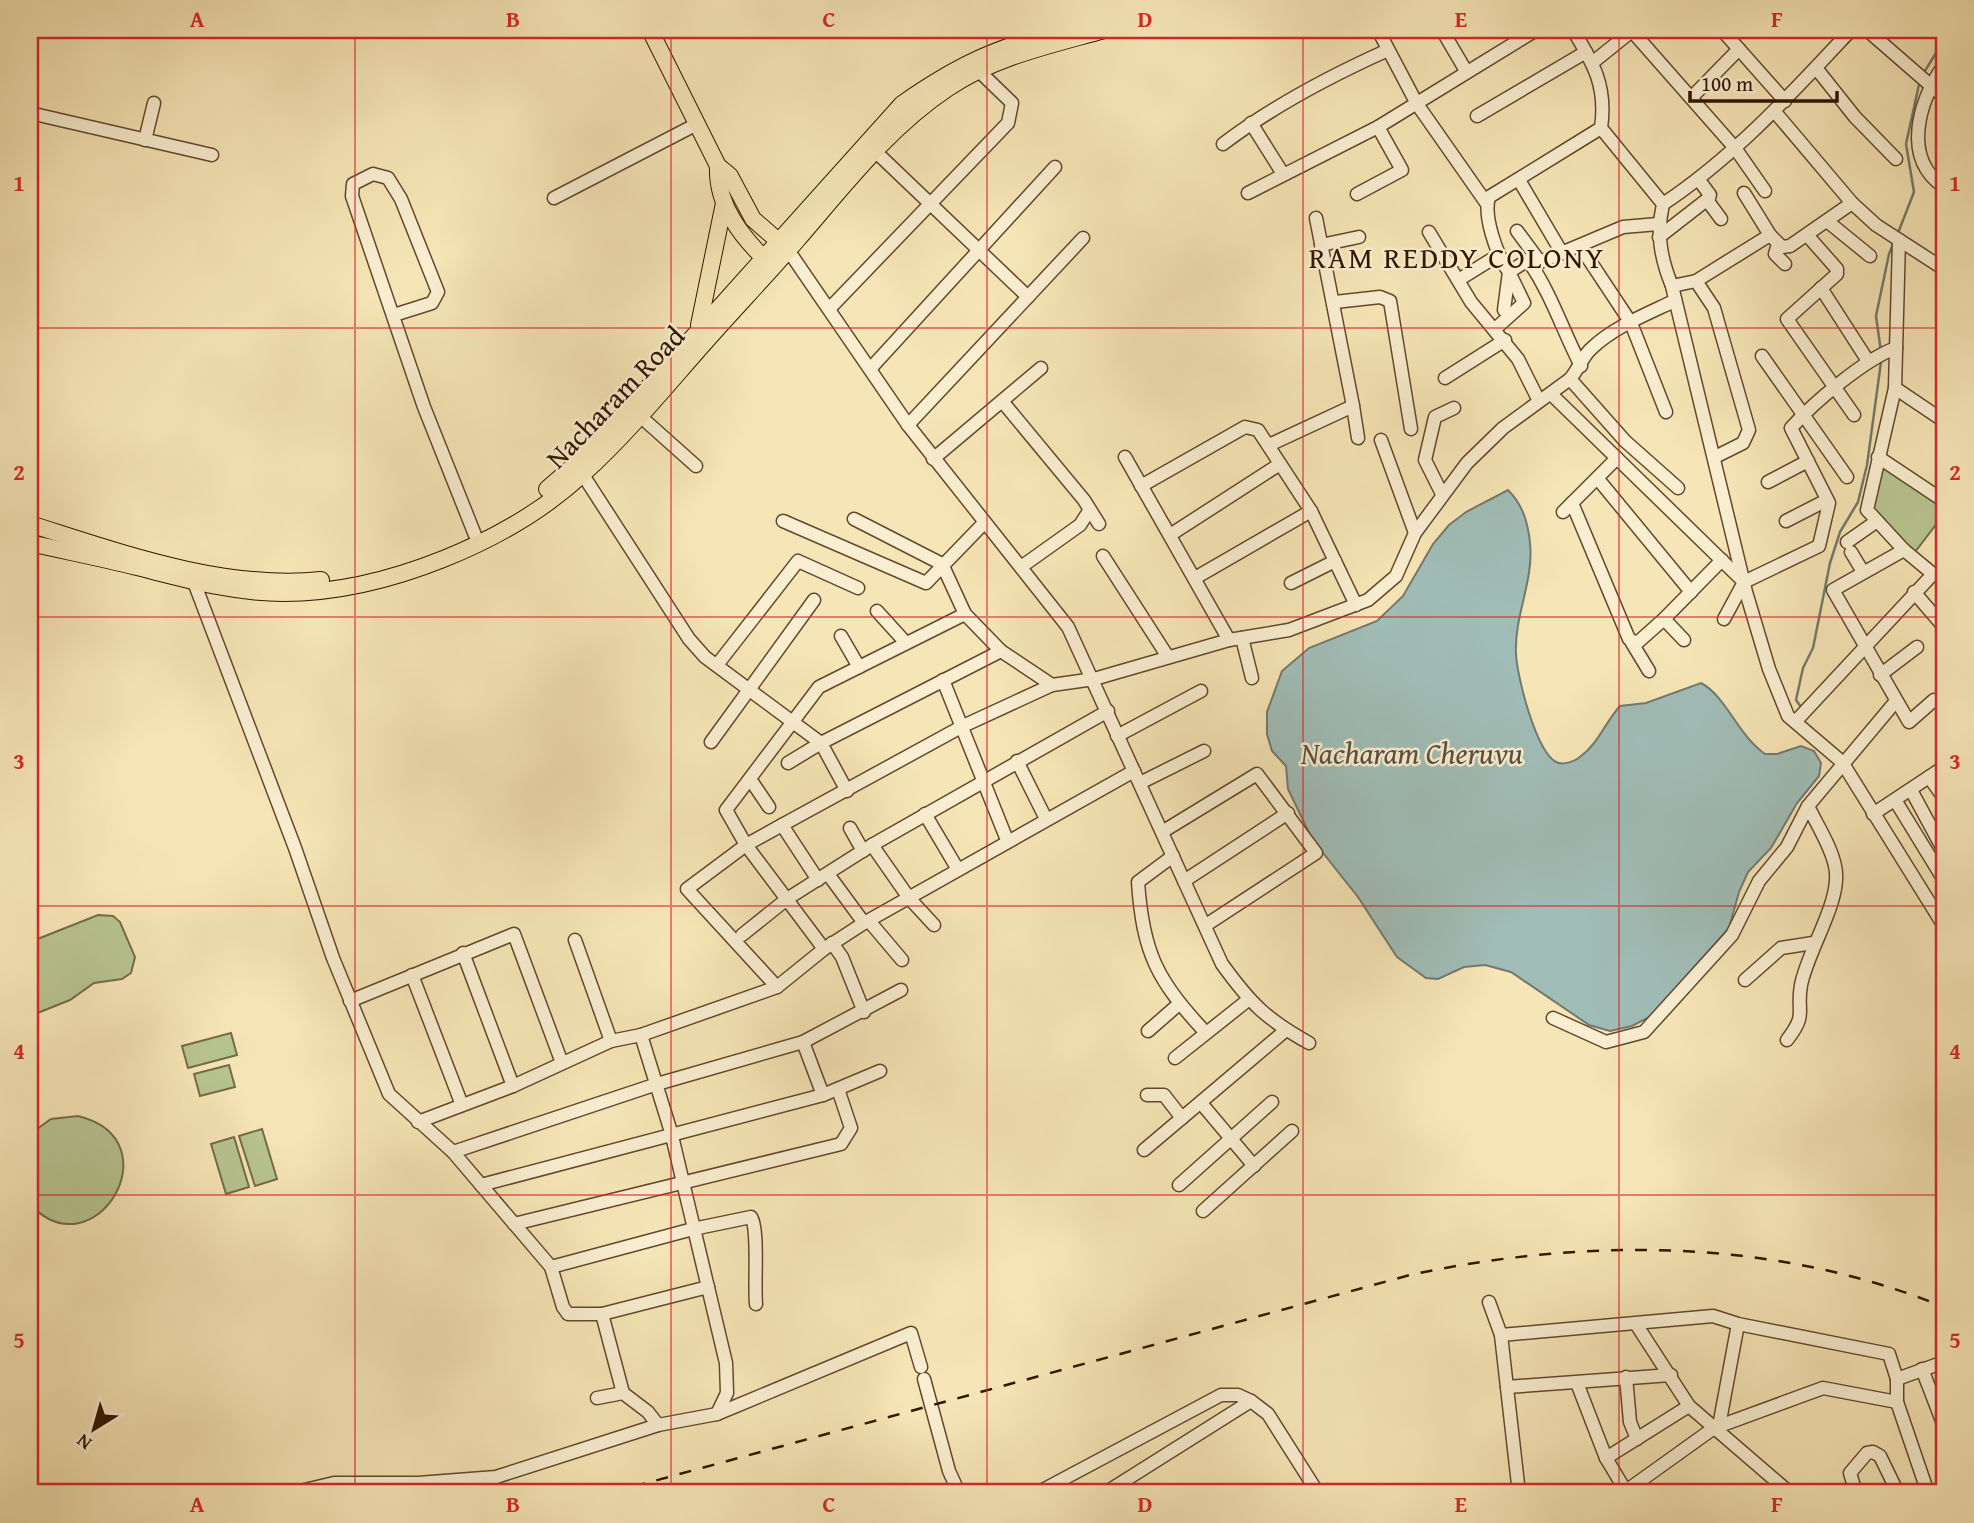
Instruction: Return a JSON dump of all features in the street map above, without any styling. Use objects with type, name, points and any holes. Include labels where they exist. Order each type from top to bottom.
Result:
[{"type":"main road","points":[[650,30],[718,166],[730,176],[753,219],[783,246]]},
{"type":"main road","name":"Nacharam Road","points":[[783,246],[902,104],[947,72],[988,53],[1062,30]]},
{"type":"main road","name":"Nacharam Road","points":[[30,524],[242,591],[320,591],[416,569],[456,555],[502,529],[583,475],[640,416],[768,262],[918,110],[949,87],[991,64],[1104,30]]},
{"type":"main road","points":[[718,166],[717,182],[724,203],[741,233],[768,262]]},
{"type":"main road","points":[[698,328],[724,203]]},
{"type":"main road","name":"Nacharam Road","points":[[30,543],[195,576],[263,580],[338,578],[414,560],[475,535],[546,489],[578,462],[631,406],[698,328],[768,262]]},
{"type":"street","points":[[1378,30],[1417,104],[1487,204],[1497,256],[1509,272],[1524,303],[1495,329]]},
{"type":"street","points":[[1442,30],[1466,71]]},
{"type":"street","points":[[1248,193],[1378,127],[1536,30]]},
{"type":"street","points":[[1573,30],[1589,57],[1604,99],[1601,128],[1663,204]]},
{"type":"street","points":[[1478,116],[1589,57],[1633,30],[1735,148],[1765,191]]},
{"type":"street","points":[[1722,30],[1785,101]]},
{"type":"street","points":[[1851,30],[1775,112],[1699,180],[1663,204],[1659,230],[1662,263],[1672,286],[1744,582],[1769,669],[1788,716],[1842,762],[1944,926]]},
{"type":"street","points":[[1867,30],[1944,97]]},
{"type":"street","points":[[1691,98],[1739,49]]},
{"type":"street","points":[[1223,144],[1251,123],[1341,72],[1388,50]]},
{"type":"street","points":[[1944,65],[1924,80],[1917,152],[1930,177],[1944,187]]},
{"type":"street","points":[[1816,68],[1855,117],[1896,159]]},
{"type":"street","points":[[830,308],[1008,123],[1012,103],[979,71]]},
{"type":"street","points":[[145,140],[154,103]]},
{"type":"street","points":[[1775,112],[1852,203],[1876,225],[1944,270]]},
{"type":"street","points":[[30,113],[212,155]]},
{"type":"street","points":[[1251,123],[1283,173]]},
{"type":"street","points":[[554,198],[697,124]]},
{"type":"street","points":[[1357,194],[1402,170],[1378,127]]},
{"type":"street","points":[[1487,204],[1497,191],[1601,128]]},
{"type":"street","points":[[876,152],[1028,297]]},
{"type":"street","points":[[871,368],[1055,167]]},
{"type":"street","points":[[394,315],[432,303],[438,292],[401,199],[388,178],[373,174],[355,182],[351,189],[424,407],[475,535]]},
{"type":"street","points":[[1519,180],[1562,253]]},
{"type":"street","points":[[1509,272],[1623,227],[1659,230],[1707,200],[1710,195],[1699,180]]},
{"type":"street","points":[[1744,193],[1774,240],[1775,254],[1785,264]]},
{"type":"street","points":[[1707,200],[1721,219]]},
{"type":"street","points":[[1672,286],[1696,281],[1774,240],[1790,246],[1852,203]]},
{"type":"street","points":[[1316,218],[1335,302],[1358,438]]},
{"type":"street","points":[[1827,221],[1870,256]]},
{"type":"street","points":[[1517,231],[1559,312],[1567,340],[1581,366]]},
{"type":"street","points":[[1429,232],[1460,279],[1471,302],[1505,340],[1539,401]]},
{"type":"street","points":[[1807,235],[1838,271],[1787,319],[1854,415]]},
{"type":"street","points":[[1321,245],[1359,237]]},
{"type":"street","points":[[908,425],[1083,238]]},
{"type":"street","points":[[1724,619],[1744,582],[1819,546],[1829,508],[1791,428],[1804,412],[1881,354],[1899,240]]},
{"type":"street","points":[[783,246],[830,308],[933,459],[1068,627],[1222,964],[1248,1000],[1272,1023],[1309,1043]]},
{"type":"street","points":[[1580,246],[1631,323],[1666,412]]},
{"type":"street","points":[[1460,279],[1497,256]]},
{"type":"street","points":[[1504,310],[1509,272]]},
{"type":"street","points":[[1696,281],[1714,308],[1749,430],[1743,443],[1715,457]]},
{"type":"street","points":[[1821,288],[1881,354],[1895,388],[1944,421]]},
{"type":"street","points":[[1335,302],[1380,297],[1390,301],[1411,429]]},
{"type":"street","points":[[777,988],[687,889],[746,845],[963,726],[1052,685],[1094,679],[1228,640],[1289,630],[1368,600],[1396,576],[1415,533],[1442,494],[1486,444],[1570,379],[1590,349],[1631,323],[1674,301]]},
{"type":"street","points":[[1445,378],[1505,340]]},
{"type":"street","points":[[1762,356],[1804,412],[1847,477]]},
{"type":"street","points":[[933,459],[1041,368]]},
{"type":"street","points":[[1570,379],[1625,441],[1678,488]]},
{"type":"street","points":[[1796,721],[1933,574],[1904,550],[1867,510],[1895,388]]},
{"type":"street","points":[[1551,394],[1744,582]]},
{"type":"street","points":[[1002,401],[1084,500],[1099,524]]},
{"type":"street","points":[[1269,445],[1353,406]]},
{"type":"street","points":[[1442,494],[1428,472],[1425,460],[1435,417],[1454,408]]},
{"type":"street","points":[[640,416],[696,466]]},
{"type":"street","points":[[1141,486],[1245,428],[1258,430],[1311,511],[1356,605]]},
{"type":"street","points":[[1381,440],[1415,533]]},
{"type":"street","points":[[1125,457],[1228,640]]},
{"type":"street","points":[[1878,457],[1944,501]]},
{"type":"street","points":[[1617,458],[1568,508],[1632,643],[1649,671]]},
{"type":"street","points":[[1768,482],[1808,461]]},
{"type":"street","points":[[1170,535],[1280,464]]},
{"type":"street","points":[[583,475],[689,639],[705,657],[821,743],[847,791]]},
{"type":"street","points":[[1598,480],[1691,592]]},
{"type":"street","points":[[1786,521],[1827,500]]},
{"type":"street","points":[[1021,567],[1080,525],[1089,511]]},
{"type":"street","points":[[1195,578],[1311,511]]},
{"type":"street","points":[[854,519],[942,564],[965,614],[1001,651],[1052,685]]},
{"type":"street","points":[[783,521],[926,583],[984,523]]},
{"type":"street","points":[[1863,572],[1849,547],[1877,521]]},
{"type":"street","points":[[1904,550],[1833,590],[1909,722],[1934,700]]},
{"type":"street","points":[[1103,556],[1168,657]]},
{"type":"street","points":[[1632,643],[1646,636],[1723,560]]},
{"type":"street","points":[[718,665],[798,561],[858,588]]},
{"type":"street","points":[[1291,583],[1335,561]]},
{"type":"street","points":[[195,576],[350,1000],[389,1094],[453,1152],[551,1267],[563,1307],[568,1314],[602,1314],[708,1287]]},
{"type":"street","points":[[1914,592],[1944,627]]},
{"type":"street","points":[[711,742],[814,600]]},
{"type":"street","points":[[877,611],[906,643]]},
{"type":"street","points":[[864,1013],[842,957],[828,946],[787,899],[746,845],[726,810],[819,687],[965,614]]},
{"type":"street","points":[[1664,619],[1684,640]]},
{"type":"street","points":[[841,636],[859,667]]},
{"type":"street","points":[[1242,638],[1252,678]]},
{"type":"street","points":[[1880,674],[1917,647]]},
{"type":"street","points":[[788,763],[821,743],[1001,651]]},
{"type":"street","points":[[943,680],[1007,840]]},
{"type":"street","points":[[1117,736],[1201,691]]},
{"type":"street","points":[[1553,1018],[1606,1042],[1644,1032],[1732,935],[1759,881],[1787,847],[1808,806],[1842,762],[1896,701]]},
{"type":"street","points":[[742,935],[787,899],[868,848],[1108,711]]},
{"type":"street","points":[[418,1122],[513,1086],[611,1041],[641,1035],[777,988],[828,946],[1007,840],[1137,777],[1204,751]]},
{"type":"street","points":[[1017,761],[1046,819]]},
{"type":"street","points":[[1873,814],[1944,767]]},
{"type":"street","points":[[1162,832],[1258,774],[1316,853],[1206,925]]},
{"type":"street","points":[[1929,777],[1944,799]]},
{"type":"street","points":[[750,779],[769,807]]},
{"type":"street","points":[[1911,790],[1944,851]]},
{"type":"street","points":[[1895,800],[1944,880]]},
{"type":"street","points":[[1787,1040],[1802,1014],[1801,985],[1813,943],[1833,903],[1836,867],[1808,806]]},
{"type":"street","points":[[1184,880],[1288,813]]},
{"type":"street","points":[[925,814],[957,868]]},
{"type":"street","points":[[782,825],[823,877],[902,960]]},
{"type":"street","points":[[850,828],[934,925]]},
{"type":"street","points":[[1173,856],[1138,882],[1141,919],[1156,970],[1179,1004],[1206,1034]]},
{"type":"street","points":[[350,1000],[514,934],[562,1063]]},
{"type":"street","points":[[575,940],[611,1041]]},
{"type":"street","points":[[1745,980],[1781,948],[1813,943]]},
{"type":"street","points":[[463,953],[513,1086]]},
{"type":"street","points":[[412,975],[462,1105]]},
{"type":"street","points":[[453,1152],[657,1084],[803,1042],[864,1013],[901,990]]},
{"type":"street","points":[[1175,1058],[1248,1000]]},
{"type":"street","points":[[1148,1031],[1179,1004]]},
{"type":"street","points":[[1144,1150],[1286,1030]]},
{"type":"street","points":[[641,1035],[671,1132],[726,1363],[727,1393],[717,1413]]},
{"type":"street","points":[[803,1042],[823,1095]]},
{"type":"street","points":[[481,1185],[671,1132],[823,1095],[880,1071]]},
{"type":"street","points":[[514,1224],[841,1144],[851,1128],[838,1089]]},
{"type":"street","points":[[1147,1095],[1164,1096],[1182,1118]]},
{"type":"street","points":[[1179,1185],[1272,1102]]},
{"type":"street","points":[[1201,1103],[1254,1166]]},
{"type":"street","points":[[1203,1211],[1292,1131]]},
{"type":"street","points":[[551,1267],[693,1229],[751,1217],[754,1220],[753,1279],[756,1304]]},
{"type":"street","points":[[1489,1302],[1501,1335],[1519,1493]]},
{"type":"street","points":[[602,1314],[623,1393],[648,1412],[658,1425]]},
{"type":"street","points":[[1501,1335],[1713,1316],[1738,1324],[1889,1354],[1896,1379],[1897,1402],[1927,1493]]},
{"type":"street","points":[[1636,1324],[1689,1406],[1790,1493]]},
{"type":"street","points":[[1716,1427],[1738,1324]]},
{"type":"street","points":[[292,1493],[334,1483],[418,1483],[496,1477],[658,1425],[717,1413],[911,1333],[949,1471],[960,1493]]},
{"type":"street","points":[[1896,1379],[1944,1362]]},
{"type":"street","points":[[1922,1369],[1944,1426]]},
{"type":"street","points":[[1507,1387],[1577,1384],[1626,1377],[1671,1375]]},
{"type":"street","points":[[1626,1377],[1630,1422],[1637,1439]]},
{"type":"street","points":[[1577,1384],[1606,1458],[1627,1492],[1716,1427],[1823,1388],[1897,1402]]},
{"type":"street","points":[[597,1398],[623,1393]]},
{"type":"street","points":[[1037,1493],[1221,1395],[1238,1395],[1268,1414],[1318,1493]]},
{"type":"street","points":[[1105,1493],[1251,1401]]},
{"type":"street","points":[[1606,1458],[1689,1406]]},
{"type":"street","points":[[1856,1493],[1850,1473],[1867,1453],[1872,1452],[1880,1456],[1898,1493]]},
{"type":"green space","points":[[1882,462],[1944,503],[1944,514],[1915,552],[1870,510]]},
{"type":"green space","points":[[98,915],[113,916],[120,922],[135,957],[131,973],[122,979],[94,983],[70,1000],[30,1016],[30,942]]},
{"type":"green space","points":[[231,1033],[237,1055],[188,1068],[182,1046]]},
{"type":"green space","points":[[229,1065],[235,1087],[200,1096],[194,1074]]},
{"type":"green space","points":[[78,1116],[107,1130],[121,1150],[123,1173],[115,1195],[99,1213],[78,1223],[54,1221],[30,1204],[30,1134],[51,1119]]},
{"type":"green space","points":[[262,1129],[277,1179],[255,1186],[239,1136]]},
{"type":"green space","points":[[234,1137],[249,1187],[226,1194],[211,1144]]},
{"type":"water","name":"Nacharam Cheruvu","points":[[1508,490],[1524,515],[1530,543],[1529,571],[1516,640],[1517,665],[1541,744],[1556,762],[1573,761],[1587,751],[1620,706],[1646,703],[1701,683],[1718,697],[1746,736],[1765,754],[1777,754],[1801,746],[1814,751],[1821,763],[1819,776],[1797,803],[1771,848],[1748,872],[1729,928],[1651,1016],[1632,1026],[1610,1031],[1589,1025],[1511,972],[1485,965],[1464,967],[1438,979],[1426,978],[1397,957],[1358,897],[1312,839],[1288,789],[1286,766],[1272,751],[1267,734],[1267,712],[1282,671],[1309,648],[1377,621],[1403,596],[1433,544],[1449,525],[1466,512]]},
{"type":"waterway","points":[[1923,74],[1944,40]]},
{"type":"waterway","points":[[1898,233],[1914,192],[1906,144],[1920,80]]},
{"type":"waterway","points":[[1881,352],[1876,316],[1894,242]]},
{"type":"waterway","points":[[1801,707],[1796,700],[1803,668],[1813,648],[1830,563],[1840,532],[1858,502],[1867,465],[1881,362]]},
{"type":"railway","points":[[610,1493],[1410,1275],[1477,1263],[1545,1254],[1612,1250],[1680,1251],[1747,1257],[1814,1268],[1880,1284],[1944,1307]]},
{"type":"district","name":"RAM REDDY COLONY","points":[[1457,258]]}]
